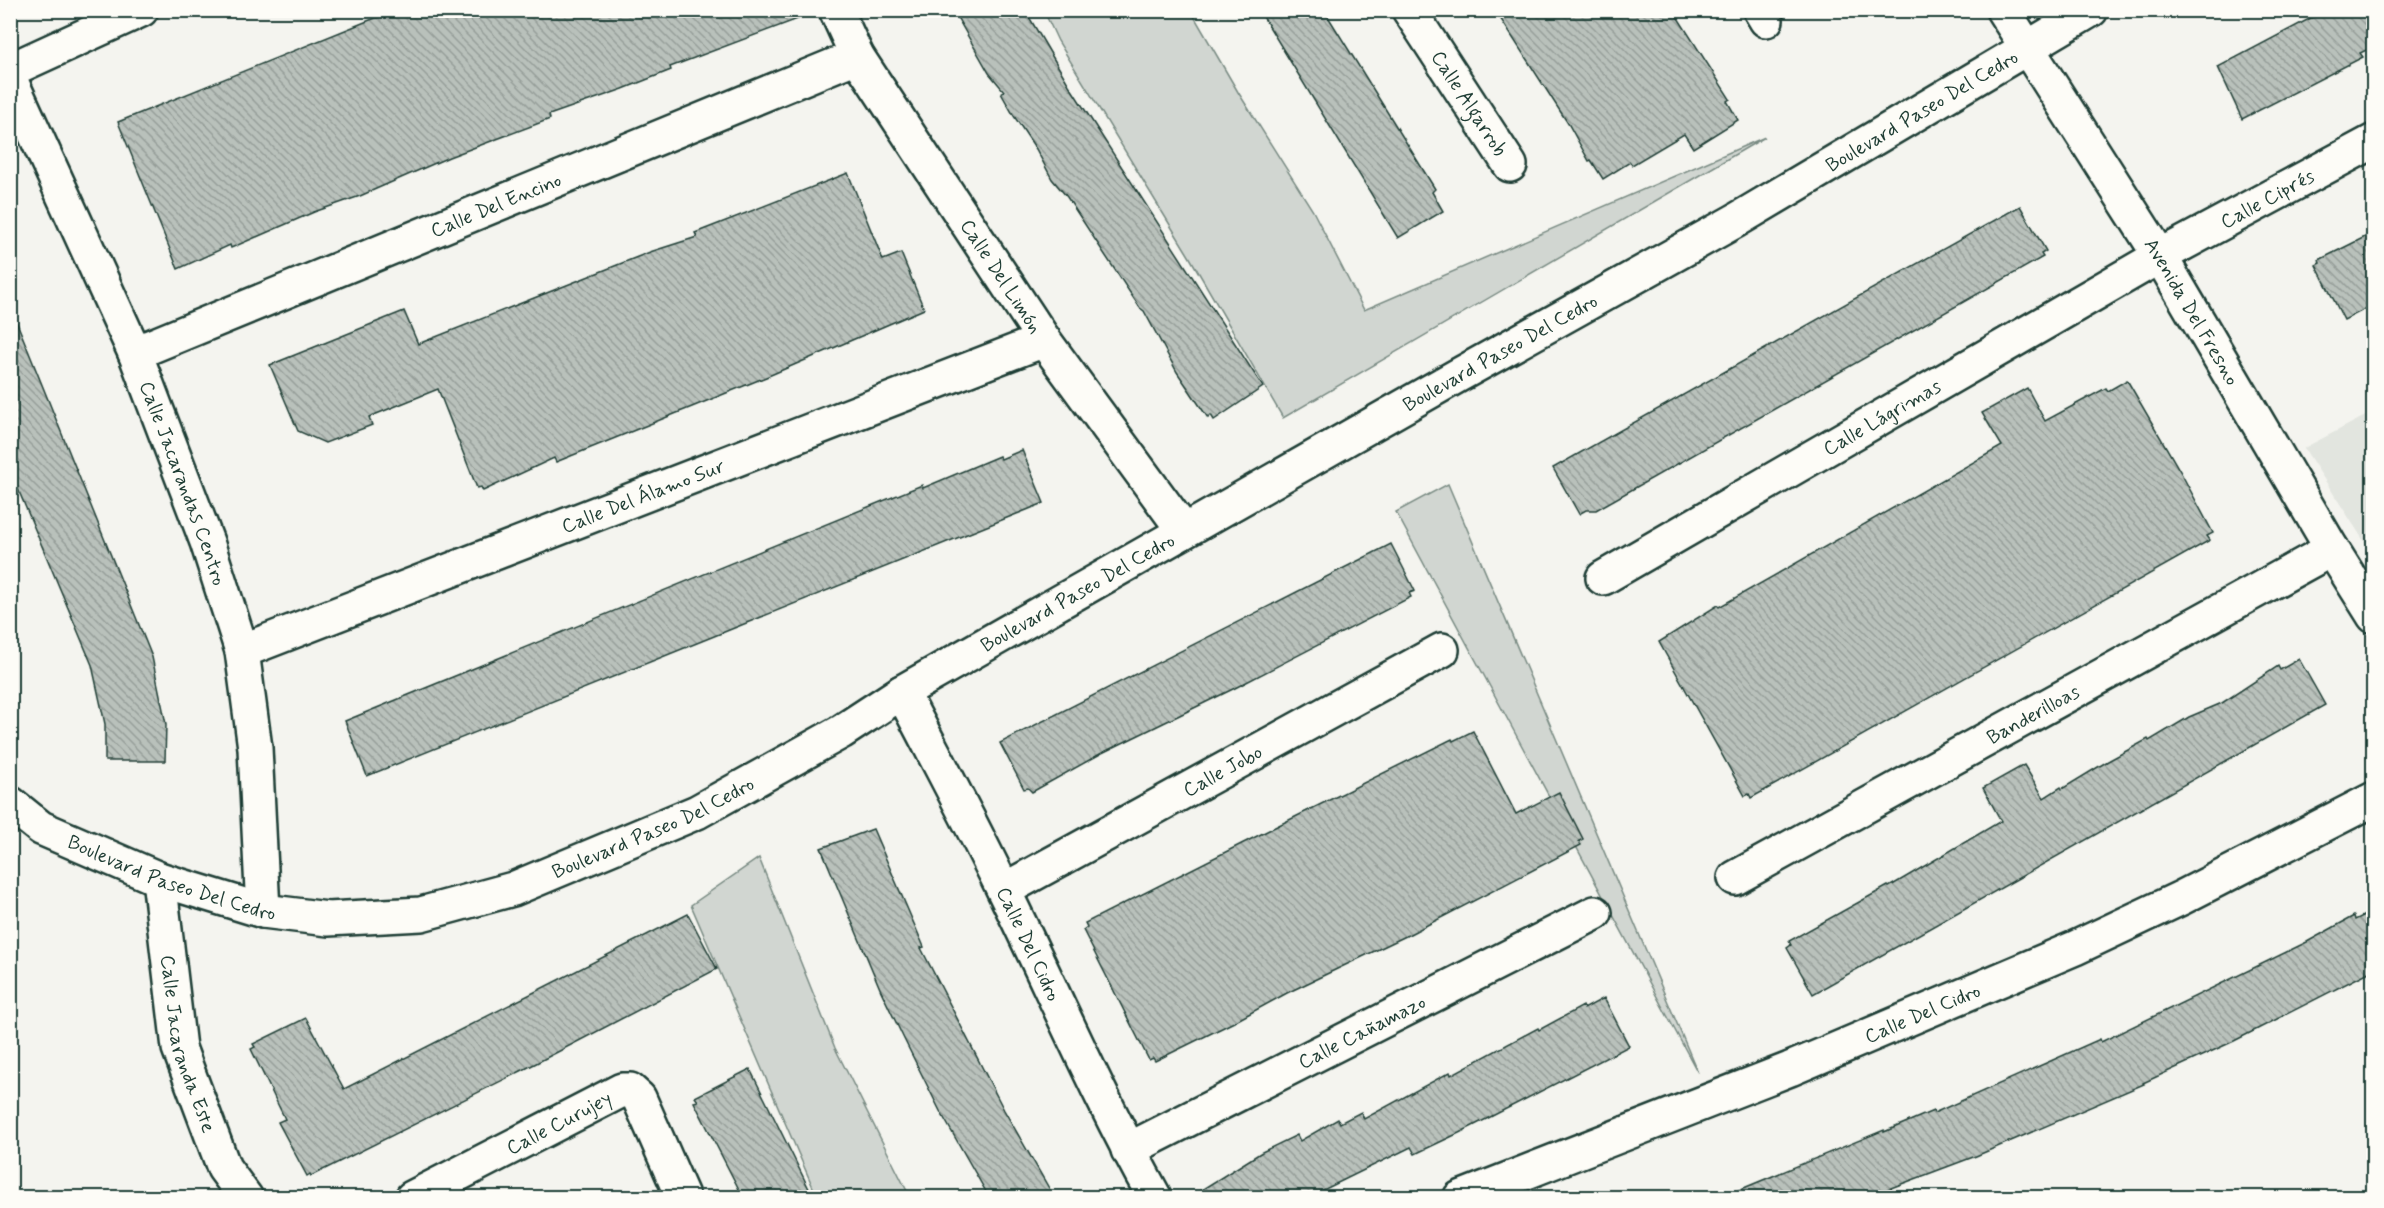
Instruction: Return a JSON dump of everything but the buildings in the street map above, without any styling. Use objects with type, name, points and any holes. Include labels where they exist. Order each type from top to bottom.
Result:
[{"type":"street","points":[[10,70],[141,10]]},
{"type":"street","name":"Calle Del Limón","points":[[836,10],[857,56],[1044,340],[1184,531]]},
{"type":"street","name":"Calle Algarrob","points":[[1409,10],[1510,165]]},
{"type":"street","name":"Avenida Del Fresno","points":[[2003,10],[2160,256],[2373,615]]},
{"type":"street","name":"Boulevard Paseo Del Cedro","points":[[10,803],[41,828],[159,879],[263,911],[328,919],[421,914],[513,889],[697,812],[841,732],[902,692],[1736,221],[2091,10]]},
{"type":"street","name":"Calle Del Encino","points":[[135,353],[857,56]]},
{"type":"street","name":"Calle Jacarandas Centro","points":[[10,79],[135,353],[207,542],[242,651],[255,748],[263,911]]},
{"type":"street","name":"Calle Ciprés","points":[[2160,256],[2373,141]]},
{"type":"street","name":"Calle Lágrimas","points":[[1603,578],[2160,256]]},
{"type":"street","name":"Calle Del Álamo Sur","points":[[242,651],[1044,340]]},
{"type":"street","name":"Banderilloas","points":[[1736,878],[2332,549]]},
{"type":"street","name":"Calle Jobo","points":[[1004,890],[1442,650]]},
{"type":"street","name":"Calle Del Cidro","points":[[902,692],[1004,890],[1128,1150],[1155,1197]]},
{"type":"street","name":"Calle Del Cidro","points":[[1460,1197],[1790,1069],[2075,948],[2181,898],[2373,799]]},
{"type":"street","name":"Calle Jacaranda Este","points":[[159,879],[178,1048],[224,1168],[246,1197]]},
{"type":"street","name":"Calle Cañamazo","points":[[1128,1150],[1595,913]]},
{"type":"street","name":"Calle Curujey","points":[[412,1197],[622,1090],[630,1090],[639,1098],[683,1197]]},
{"type":"shaded area","points":[[1044,11],[1191,11],[1238,92],[1313,211],[1364,310],[1765,137],[1283,418],[1189,256],[1058,41]]},
{"type":"shaded area","points":[[2373,412],[2373,555],[2304,448]]},
{"type":"shaded area","points":[[1448,484],[1698,1073],[1396,512]]},
{"type":"shaded area","points":[[759,858],[835,1048],[910,1197],[818,1197],[815,1192],[691,905]]}]
